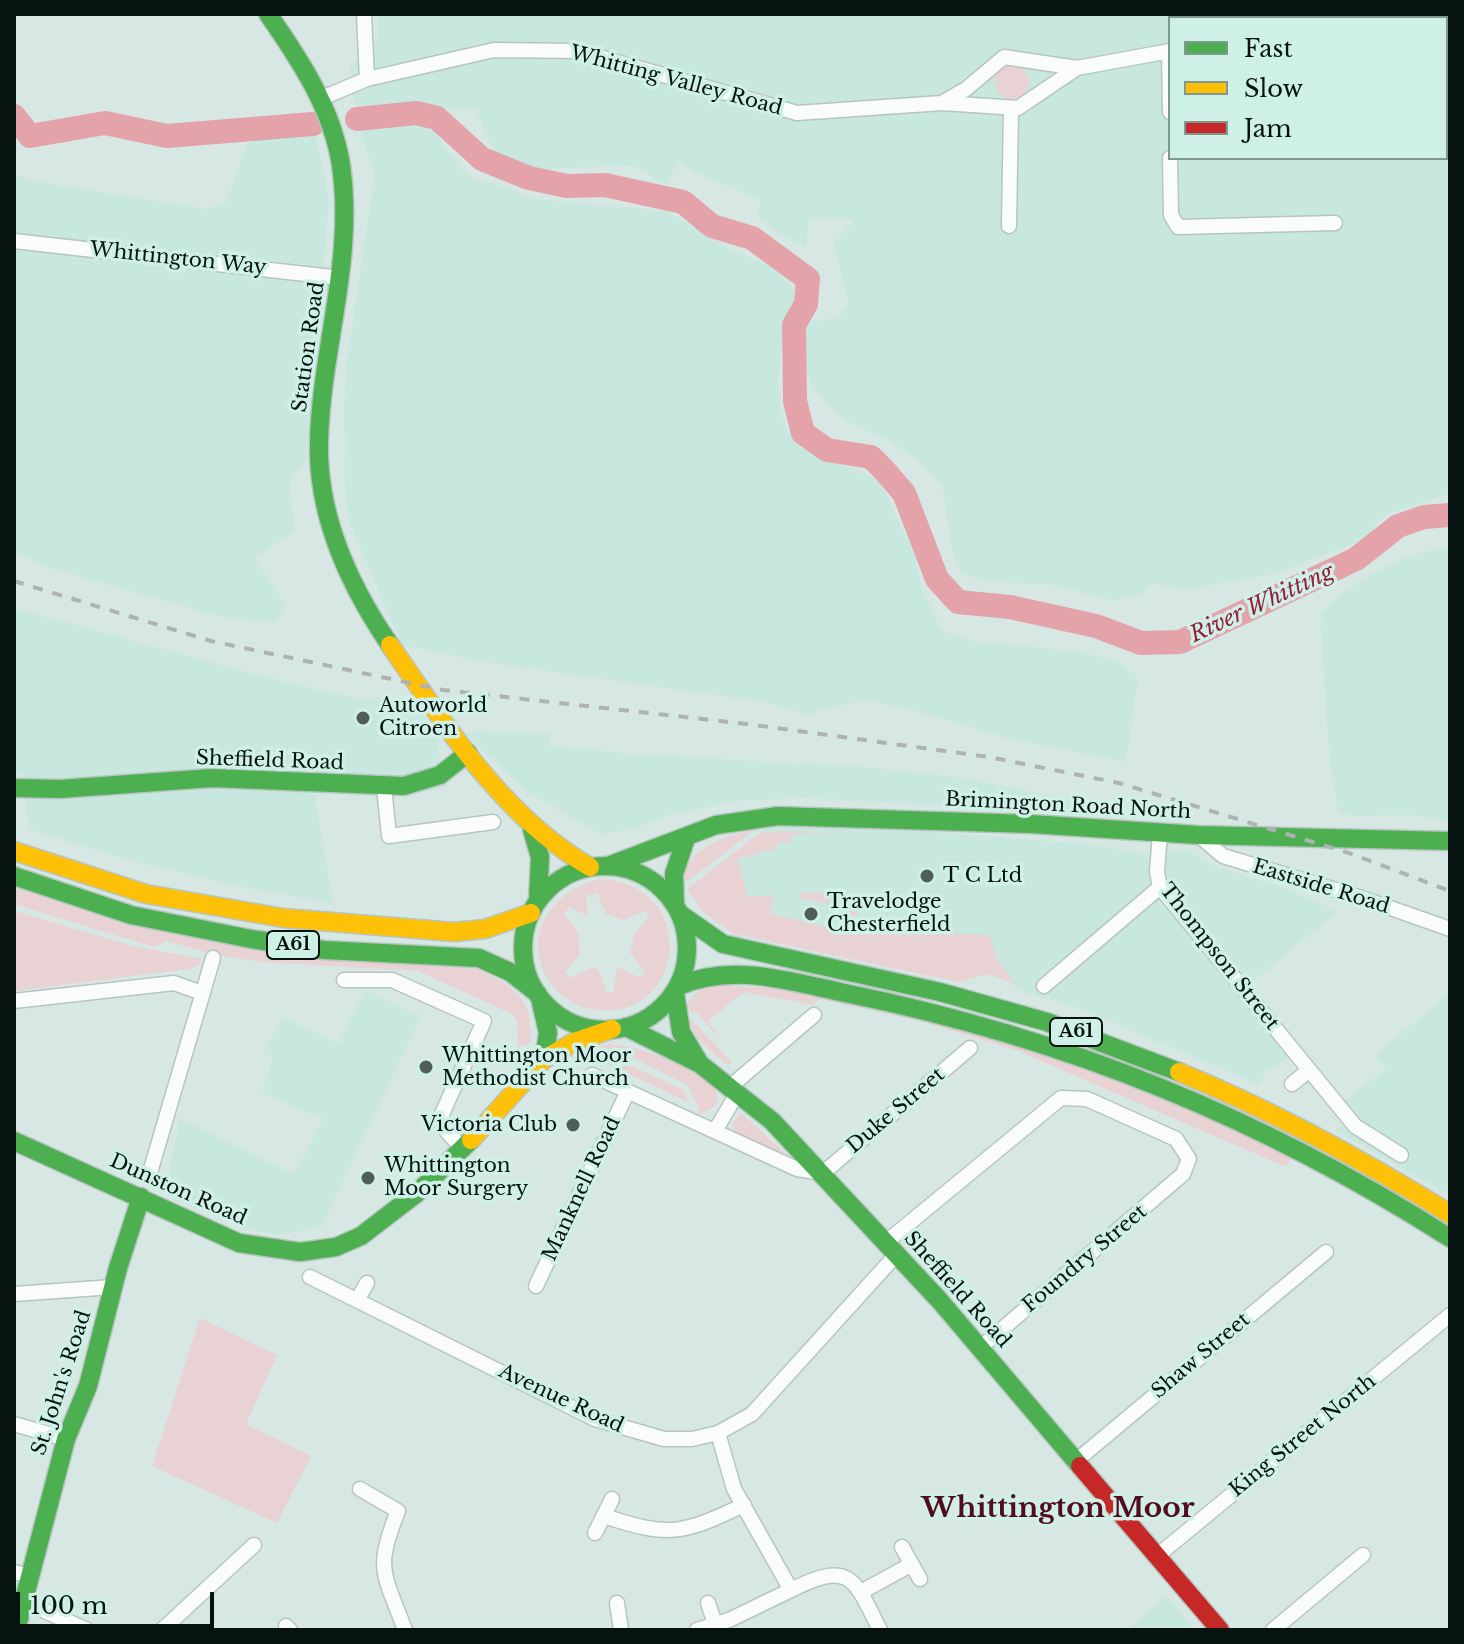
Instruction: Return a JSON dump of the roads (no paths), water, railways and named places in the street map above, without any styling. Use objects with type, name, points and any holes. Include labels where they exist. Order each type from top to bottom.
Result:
[{"type":"main road","name":"Station Road","points":[[268,14],[289,41],[322,98],[335,135],[347,213],[341,278],[320,417],[320,481],[325,509],[346,570],[390,647],[468,753],[532,830],[599,866]]},
{"type":"main road","name":"Sheffield Road","points":[[14,788],[60,789],[212,778],[404,786],[440,775],[468,753]]},
{"type":"main road","name":"Brimington Road North","points":[[599,866],[716,825],[778,816],[1031,824],[1198,835],[1450,841]]},
{"type":"main road","name":"Station Road","points":[[532,830],[540,857],[534,906]]},
{"type":"main road","points":[[686,838],[674,874],[677,909],[687,938],[677,990],[681,1032],[700,1064]]},
{"type":"main road","name":"A61","points":[[14,851],[56,868],[140,892],[249,916],[393,929],[478,930],[534,906]]},
{"type":"main road","points":[[544,1059],[548,1033],[539,996],[524,957],[524,935],[534,906],[563,877],[599,866],[638,873],[656,884],[677,909]]},
{"type":"main road","name":"A61","points":[[14,876],[131,915],[251,939],[324,950],[479,958],[510,972],[539,996]]},
{"type":"main road","name":"A61","points":[[677,909],[723,944],[940,992],[1047,1022],[1145,1058],[1277,1116],[1359,1158],[1450,1214]]},
{"type":"main road","name":"A61","points":[[677,990],[693,978],[714,974],[784,981],[913,1004],[1026,1035],[1194,1099],[1275,1136],[1350,1176],[1450,1238]]},
{"type":"main road","points":[[539,996],[566,1020],[588,1028],[619,1028],[646,1018],[677,990]]},
{"type":"main road","points":[[619,1028],[700,1064],[735,1089],[823,1173]]},
{"type":"main road","name":"Dunston Road","points":[[14,1141],[239,1243],[276,1251],[338,1247],[390,1218],[544,1059],[574,1042],[619,1028]]},
{"type":"main road","name":"Sheffield Road","points":[[823,1173],[980,1348],[1220,1630]]},
{"type":"main road","name":"St. John's Road","points":[[16,1630],[25,1602],[20,1574],[66,1439],[77,1420],[141,1197]]},
{"type":"street","points":[[364,14],[367,79]]},
{"type":"street","name":"Whitting Valley Road","points":[[322,98],[367,79],[494,50],[566,50],[797,113],[942,103],[1024,105],[1077,68]]},
{"type":"street","name":"Whitting Valley Road","points":[[942,103],[987,73],[1004,57],[1077,68],[1168,51]]},
{"type":"street","points":[[1026,61],[1037,81],[1033,96]]},
{"type":"street","points":[[987,73],[986,90],[1004,106],[1009,226]]},
{"type":"street","points":[[1170,160],[1171,215],[1178,227],[1335,223]]},
{"type":"street","name":"Whittington Way","points":[[14,241],[341,278]]},
{"type":"street","points":[[384,787],[389,836],[468,818],[493,822]]},
{"type":"street","name":"Thompson Street","points":[[1160,833],[1157,872],[1160,887],[1355,1126],[1401,1155]]},
{"type":"street","name":"Eastside Road","points":[[1198,835],[1223,856],[1362,898],[1450,929]]},
{"type":"street","points":[[1044,986],[1160,887]]},
{"type":"street","points":[[149,1176],[213,958]]},
{"type":"street","points":[[344,980],[392,980],[498,1027]]},
{"type":"street","points":[[14,1001],[174,983],[202,993]]},
{"type":"street","points":[[715,1131],[735,1089],[814,1015]]},
{"type":"street","points":[[460,1146],[442,1126],[442,1114],[484,1021]]},
{"type":"street","name":"Duke Street","points":[[823,1173],[970,1048]]},
{"type":"street","points":[[1292,1084],[1308,1071]]},
{"type":"street","points":[[592,1075],[797,1169],[823,1173]]},
{"type":"street","name":"Manknell Road","points":[[536,1286],[628,1091]]},
{"type":"street","name":"Avenue Road","points":[[310,1277],[617,1428],[664,1439],[692,1439],[718,1433],[752,1414],[891,1249],[1061,1098],[1087,1099],[1176,1139],[1189,1159],[1188,1167]]},
{"type":"street","name":"Foundry Street","points":[[980,1348],[1172,1185],[1188,1167]]},
{"type":"street","name":"Shaw Street","points":[[1076,1461],[1326,1252]]},
{"type":"street","points":[[357,1300],[367,1283]]},
{"type":"street","points":[[14,1294],[113,1287]]},
{"type":"street","name":"King Street North","points":[[1157,1556],[1450,1315]]},
{"type":"street","points":[[14,1424],[66,1439]]},
{"type":"street","points":[[718,1433],[729,1475],[791,1590]]},
{"type":"street","points":[[360,1489],[398,1511],[382,1548],[382,1567],[405,1630]]},
{"type":"street","points":[[595,1533],[612,1499]]},
{"type":"street","points":[[604,1516],[646,1529],[679,1532],[744,1505]]},
{"type":"street","points":[[162,1630],[254,1545]]},
{"type":"street","points":[[902,1547],[920,1579]]},
{"type":"street","points":[[1273,1630],[1363,1555]]},
{"type":"street","points":[[861,1592],[912,1564]]},
{"type":"street","points":[[697,1630],[829,1574],[844,1576],[861,1592],[880,1630]]},
{"type":"street","points":[[25,1602],[87,1630]]},
{"type":"street","points":[[617,1603],[621,1630]]},
{"type":"street","points":[[708,1603],[715,1624]]},
{"type":"waterway","name":"River Whitting","points":[[357,119],[416,113],[437,118],[482,159],[529,178],[567,186],[605,185],[683,202],[712,226],[752,238],[808,279],[806,304],[794,325],[795,401],[803,433],[827,450],[871,457],[884,470],[904,493],[937,579],[958,602],[1010,607],[1096,626],[1141,643],[1180,642],[1356,559],[1398,526],[1424,517],[1450,515]]},
{"type":"waterway","name":"River Whitting","points":[[14,116],[30,136],[105,123],[167,136],[313,124]]},
{"type":"railway","points":[[14,581],[211,641],[443,690],[747,724],[989,757],[1119,783],[1349,853],[1450,891]]},
{"type":"place","name":"Autoworld Citroen","points":[[363,718]]},
{"type":"place","name":"T C Ltd","points":[[927,876]]},
{"type":"place","name":"Travelodge Chesterfield","points":[[811,914]]},
{"type":"place","name":"Whittington Moor Methodist Church","points":[[426,1067]]},
{"type":"place","name":"Victoria Club","points":[[573,1125]]},
{"type":"place","name":"Whittington Moor Surgery","points":[[368,1178]]},
{"type":"district","name":"Whittington Moor","points":[[1058,1509]]}]
